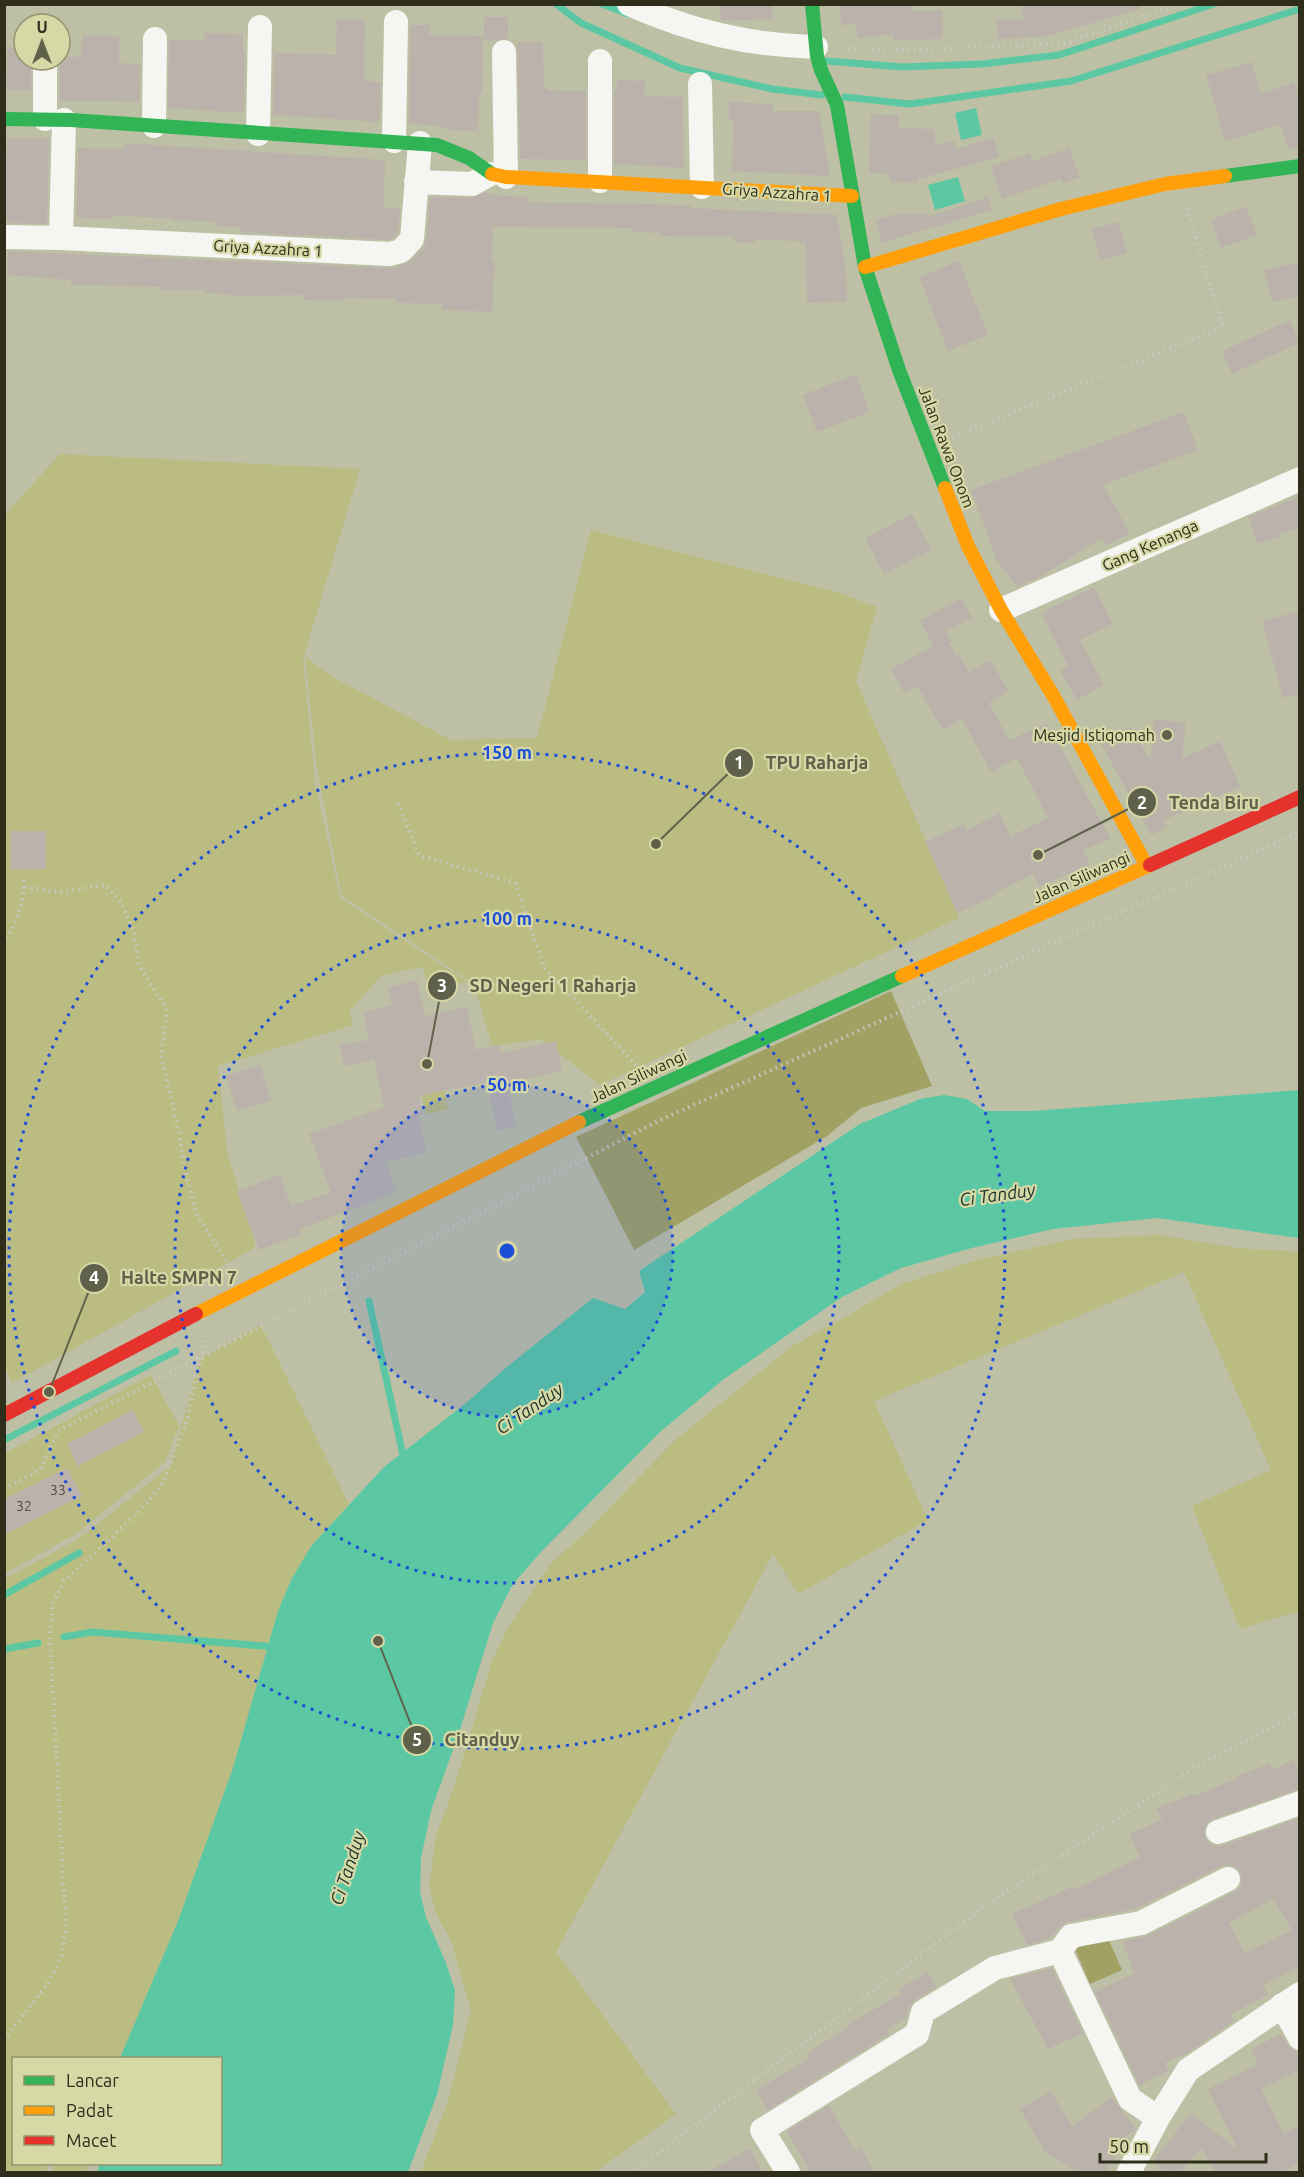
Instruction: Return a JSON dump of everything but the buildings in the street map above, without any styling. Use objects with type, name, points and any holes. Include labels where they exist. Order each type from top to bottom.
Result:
[{"type":"main road","name":"Jalan Rawa Onom","points":[[812,4],[818,58],[837,105],[865,267],[899,370],[968,546],[1001,610],[1054,697],[1147,866]]},
{"type":"main road","points":[[4,119],[54,120],[420,143],[448,148],[498,176]]},
{"type":"main road","points":[[865,267],[1061,209],[1178,182],[1299,166]]},
{"type":"main road","name":"Griya Azzahra 1","points":[[498,176],[852,196]]},
{"type":"main road","name":"Jalan Siliwangi","points":[[7,1407],[649,1089],[1299,797]]},
{"type":"street","points":[[629,4],[708,33],[774,46],[818,58]]},
{"type":"street","points":[[394,141],[396,22]]},
{"type":"street","points":[[258,134],[260,27]]},
{"type":"street","points":[[154,126],[155,39]]},
{"type":"street","points":[[498,176],[504,52]]},
{"type":"street","points":[[600,61],[600,181]]},
{"type":"street","points":[[47,72],[54,120],[61,238]]},
{"type":"street","name":"Griya Azzahra 1","points":[[700,84],[702,187]]},
{"type":"street","name":"Griya Azzahra 1","points":[[4,237],[390,254],[401,251],[412,239],[420,143]]},
{"type":"street","name":"Griya Azzahra 1","points":[[416,182],[472,184],[498,176]]},
{"type":"street","name":"Gang Kenanga","points":[[1001,610],[1299,479]]},
{"type":"street","points":[[1218,1832],[1299,1803]]},
{"type":"street","points":[[788,2172],[762,2130],[917,2034],[923,2012],[995,1968],[1060,1951],[1071,1936],[1141,1923],[1228,1879]]},
{"type":"street","points":[[1060,1951],[1130,2099],[1158,2118]]},
{"type":"street","points":[[1136,2169],[1158,2118],[1188,2070],[1291,2000],[1299,2038]]},
{"type":"path","points":[[818,58],[912,50],[1065,43],[1183,4]]},
{"type":"path","points":[[930,446],[1223,327],[1178,182]]},
{"type":"path","points":[[398,803],[419,855],[515,883],[545,968],[639,1068],[649,1089]]},
{"type":"path","points":[[4,1489],[40,1470],[58,1431],[658,1121],[1299,832]]},
{"type":"path","points":[[4,944],[17,920],[25,886],[24,876]]},
{"type":"path","points":[[25,886],[60,892],[105,885],[122,902],[134,932],[139,965],[167,1010],[161,1056],[177,1121],[185,1171],[198,1217],[224,1254],[243,1289]]},
{"type":"path","points":[[4,2040],[47,1985],[61,1957],[66,1931],[50,1636],[53,1603],[64,1581],[145,1506],[162,1484],[184,1427],[216,1304]]},
{"type":"path","points":[[633,2172],[988,1904],[1194,1768],[1299,1712]]},
{"type":"shaded area","points":[[60,454],[360,469],[303,659],[315,782],[340,898],[468,982],[429,990],[424,970],[420,967],[381,976],[349,1012],[353,1025],[218,1066],[227,1151],[256,1247],[12,1383],[4,1364],[4,516]]},
{"type":"shaded area","points":[[591,530],[836,592],[877,607],[856,681],[959,918],[600,1085],[540,1039],[492,1046],[474,984],[342,896],[317,769],[305,657],[333,677],[451,740],[537,738]]},
{"type":"shaded area","points":[[891,991],[932,1086],[861,1108],[827,1136],[634,1250],[576,1137]]},
{"type":"shaded area","points":[[429,1019],[448,1109],[426,1114],[406,1023]]},
{"type":"shaded area","points":[[1161,1235],[1238,1248],[1299,1252],[1299,1611],[1240,1629],[1192,1506],[1271,1470],[1184,1272],[874,1401],[928,1520],[798,1594],[773,1554],[556,1952],[676,2114],[595,2172],[421,2172],[449,2098],[471,2010],[451,1941],[436,1913],[429,1886],[436,1836],[454,1787],[492,1661],[508,1627],[551,1563],[587,1531],[673,1442],[792,1346],[901,1284],[981,1259],[1073,1239]]},
{"type":"shaded area","points":[[261,1325],[349,1504],[312,1545],[292,1578],[278,1611],[233,1768],[178,1921],[120,2057],[12,2057],[12,2165],[46,2165],[47,2172],[5,2172],[5,1579],[80,1538],[170,1466],[201,1357]]},
{"type":"shaded area","points":[[151,1375],[179,1426],[165,1462],[76,1534],[5,1573],[5,1453]]},
{"type":"shaded area","points":[[1107,1936],[1122,1970],[1090,1984],[1075,1949]]},
{"type":"shaded area","points":[[53,2165],[87,2165],[87,2172],[54,2172]]},
{"type":"water","points":[[976,108],[982,135],[961,140],[955,113]]},
{"type":"water","points":[[958,177],[965,201],[935,210],[928,185]]},
{"type":"water","name":"Ci Tanduy","points":[[1299,1090],[1299,1238],[1157,1218],[1053,1229],[972,1248],[901,1268],[842,1297],[724,1379],[660,1432],[543,1550],[513,1584],[493,1623],[459,1733],[431,1811],[421,1858],[420,1892],[426,1917],[446,1963],[455,1991],[453,2025],[437,2095],[408,2172],[98,2172],[99,2165],[222,2165],[222,2057],[120,2057],[178,1921],[233,1768],[278,1611],[292,1578],[312,1545],[384,1467],[593,1298],[625,1309],[645,1292],[639,1271],[860,1124],[920,1099],[944,1095],[967,1099],[985,1111],[1034,1111]]},
{"type":"waterway","points":[[556,4],[581,23],[680,68],[772,89],[822,95]]},
{"type":"waterway","points":[[602,4],[628,14]]},
{"type":"waterway","points":[[827,61],[902,67],[982,64],[1059,55],[1214,4]]},
{"type":"waterway","points":[[845,97],[910,104],[1071,81],[1300,9]]},
{"type":"waterway","points":[[369,1301],[403,1455],[406,1459]]},
{"type":"waterway","points":[[4,1440],[176,1351]]},
{"type":"waterway","points":[[4,1595],[79,1553]]},
{"type":"waterway","points":[[64,1637],[92,1632],[276,1647]]},
{"type":"waterway","points":[[4,1649],[38,1643]]},
{"type":"traffic: fast","points":[[812,4],[817,56],[837,105],[865,267],[899,370],[945,488]]},
{"type":"traffic: fast","points":[[4,119],[71,120],[437,145],[469,158],[492,174]]},
{"type":"traffic: fast","points":[[1225,176],[1300,166]]},
{"type":"traffic: fast","points":[[579,1122],[902,976]]},
{"type":"traffic: slow","points":[[492,174],[506,177],[852,196]]},
{"type":"traffic: slow","points":[[865,267],[1061,209],[1165,184],[1225,176]]},
{"type":"traffic: slow","points":[[945,488],[968,546],[1001,610],[1054,697],[1147,866]]},
{"type":"traffic: slow","points":[[902,976],[1150,865]]},
{"type":"traffic: slow","points":[[196,1314],[579,1122]]},
{"type":"traffic: jam","points":[[1150,865],[1300,797]]},
{"type":"traffic: jam","points":[[4,1415],[196,1314]]},
{"type":"place","name":"Mesjid Istiqomah","points":[[1167,735]]},
{"type":"place","name":"TPU Raharja","points":[[656,844]]},
{"type":"place","name":"Tenda Biru","points":[[1038,855]]},
{"type":"place","name":"SD Negeri 1 Raharja","points":[[427,1064]]},
{"type":"place","name":"Halte SMPN 7","points":[[49,1392]]},
{"type":"place","name":"Citanduy","points":[[378,1641]]}]
